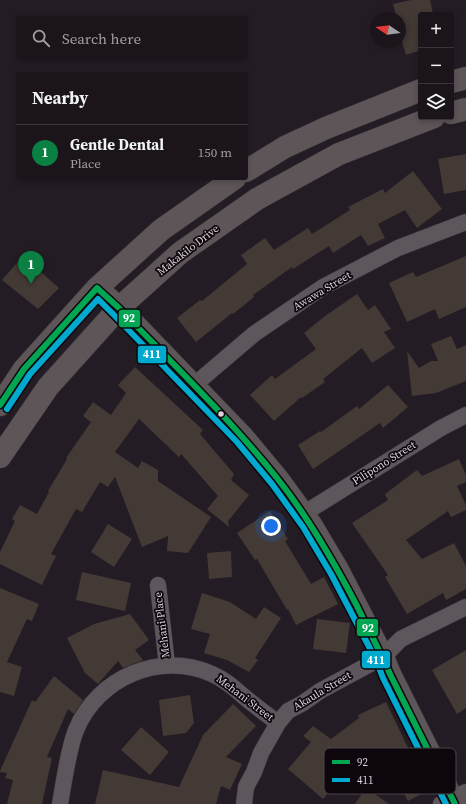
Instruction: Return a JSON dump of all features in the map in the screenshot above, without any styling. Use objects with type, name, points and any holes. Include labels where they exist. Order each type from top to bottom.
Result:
[{"type":"main road","points":[[454,81],[466,78]]},
{"type":"main road","points":[[248,170],[285,146],[418,91]]},
{"type":"main road","points":[[454,111],[466,109]]},
{"type":"main road","name":"Makakilo Drive","points":[[0,457],[48,387],[119,308],[180,253],[257,199],[340,154],[426,120]]},
{"type":"main road","points":[[0,405],[24,369],[97,288],[161,230],[232,180]]},
{"type":"main road","points":[[97,288],[119,308],[243,437],[278,479],[303,514],[338,570],[428,748]]},
{"type":"street","name":"Awawa Street","points":[[193,386],[254,334],[323,287],[398,248],[466,222]]},
{"type":"street","name":"Pilipono Street","points":[[303,514],[441,428],[466,415]]},
{"type":"street","name":"Mehani Place","points":[[158,586],[167,665]]},
{"type":"street","name":"Akaula Street","points":[[244,804],[246,787],[254,772],[261,753],[278,723],[288,711],[320,691],[383,657],[401,639],[466,607]]},
{"type":"street","name":"Mehani Street","points":[[60,804],[72,742],[76,730],[87,710],[102,692],[122,678],[144,669],[167,665],[190,667],[213,674],[233,687],[278,723]]},
{"type":"building","points":[[411,0],[430,0],[433,12],[418,12],[418,51],[406,55],[404,48],[406,48],[406,12],[395,12],[393,4]]},
{"type":"building","points":[[466,154],[466,190],[444,194],[438,159]]},
{"type":"building","points":[[413,171],[442,209],[417,228],[405,210],[378,224],[385,238],[368,246],[361,235],[333,253],[329,246],[293,269],[292,267],[253,295],[254,297],[196,342],[177,318],[200,300],[202,301],[247,264],[241,255],[265,238],[274,250],[308,228],[312,234],[350,210],[348,207],[383,189],[385,193]]},
{"type":"building","points":[[23,256],[59,288],[38,309],[2,280]]},
{"type":"building","points":[[466,256],[466,307],[439,319],[435,309],[407,322],[389,283],[413,272],[416,277]]},
{"type":"building","points":[[357,294],[368,310],[375,305],[391,329],[384,332],[395,348],[372,363],[362,348],[323,379],[325,382],[302,398],[301,397],[274,421],[250,395],[272,375],[275,379],[316,349],[304,333],[325,316]]},
{"type":"building","points":[[451,336],[457,349],[466,345],[466,381],[436,393],[412,396],[407,351],[419,368],[431,361],[438,361],[431,344]]},
{"type":"building","points":[[135,367],[203,430],[200,434],[234,474],[231,480],[249,495],[229,520],[228,519],[229,527],[207,509],[218,496],[181,454],[179,457],[139,419],[115,452],[138,468],[142,461],[158,470],[158,481],[211,517],[188,553],[167,551],[168,536],[142,547],[115,477],[108,487],[100,482],[82,512],[76,509],[51,554],[56,556],[42,585],[0,564],[0,552],[15,521],[12,519],[20,505],[37,514],[49,492],[48,491],[67,459],[66,458],[91,422],[83,416],[93,402],[111,415],[126,393],[118,385]]},
{"type":"building","points":[[388,385],[408,407],[383,428],[380,423],[313,469],[298,445],[320,431],[321,432],[357,406],[359,409]]},
{"type":"building","points":[[459,459],[466,475],[466,482],[457,486],[466,505],[466,510],[451,517],[448,511],[406,540],[422,559],[454,543],[466,566],[466,589],[446,600],[443,593],[407,614],[385,577],[388,575],[352,523],[388,500],[385,494],[417,470],[422,476]]},
{"type":"building","points":[[270,511],[288,539],[285,541],[311,584],[324,577],[338,604],[296,625],[288,609],[287,610],[257,559],[255,560],[237,533]]},
{"type":"building","points":[[108,524],[132,539],[114,567],[91,552]]},
{"type":"building","points":[[231,551],[232,577],[209,579],[207,553]]},
{"type":"building","points":[[82,572],[131,583],[125,611],[76,600]]},
{"type":"building","points":[[0,588],[39,604],[32,621],[27,619],[7,662],[22,667],[14,696],[0,692]]},
{"type":"building","points":[[202,593],[230,602],[256,619],[264,607],[281,618],[255,658],[258,660],[249,672],[227,660],[204,653],[210,634],[191,629]]},
{"type":"building","points":[[130,614],[149,640],[135,650],[143,660],[123,668],[118,661],[98,684],[85,673],[67,638],[94,624]]},
{"type":"building","points":[[317,619],[350,623],[346,653],[313,649]]},
{"type":"building","points":[[466,650],[466,708],[457,714],[432,670]]},
{"type":"building","points":[[54,676],[83,700],[74,714],[68,709],[47,757],[52,758],[42,804],[7,804],[13,780],[5,778],[7,773],[0,771],[32,700],[35,702]]},
{"type":"building","points":[[190,695],[194,723],[186,733],[163,736],[159,700]]},
{"type":"building","points":[[386,702],[408,748],[324,748],[324,794],[327,794],[323,799],[288,769],[311,742],[303,736],[313,726],[331,739],[359,718],[358,715]]},
{"type":"building","points":[[233,704],[256,726],[226,757],[242,764],[230,790],[221,786],[216,804],[95,804],[103,770],[179,787],[203,735]]},
{"type":"building","points":[[141,727],[169,752],[150,775],[121,750]]},
{"type":"building","points":[[362,794],[375,794],[389,804],[355,804]]},
{"type":"building","points":[[404,794],[421,794],[408,801]]},
{"type":"transit line","name":"92","points":[[0,405],[24,369],[97,288],[119,308],[240,434],[289,493],[330,557],[357,606],[427,748]]},
{"type":"transit line","name":"411","points":[[7,409],[30,374],[98,299],[237,442],[272,484],[303,527],[331,574],[376,660],[383,678],[418,748]]},
{"type":"transit line","name":"411","points":[[441,794],[446,804]]},
{"type":"transit line","name":"92","points":[[450,794],[455,804]]},
{"type":"place","name":"Gentle Dental","points":[[31,284]]}]
